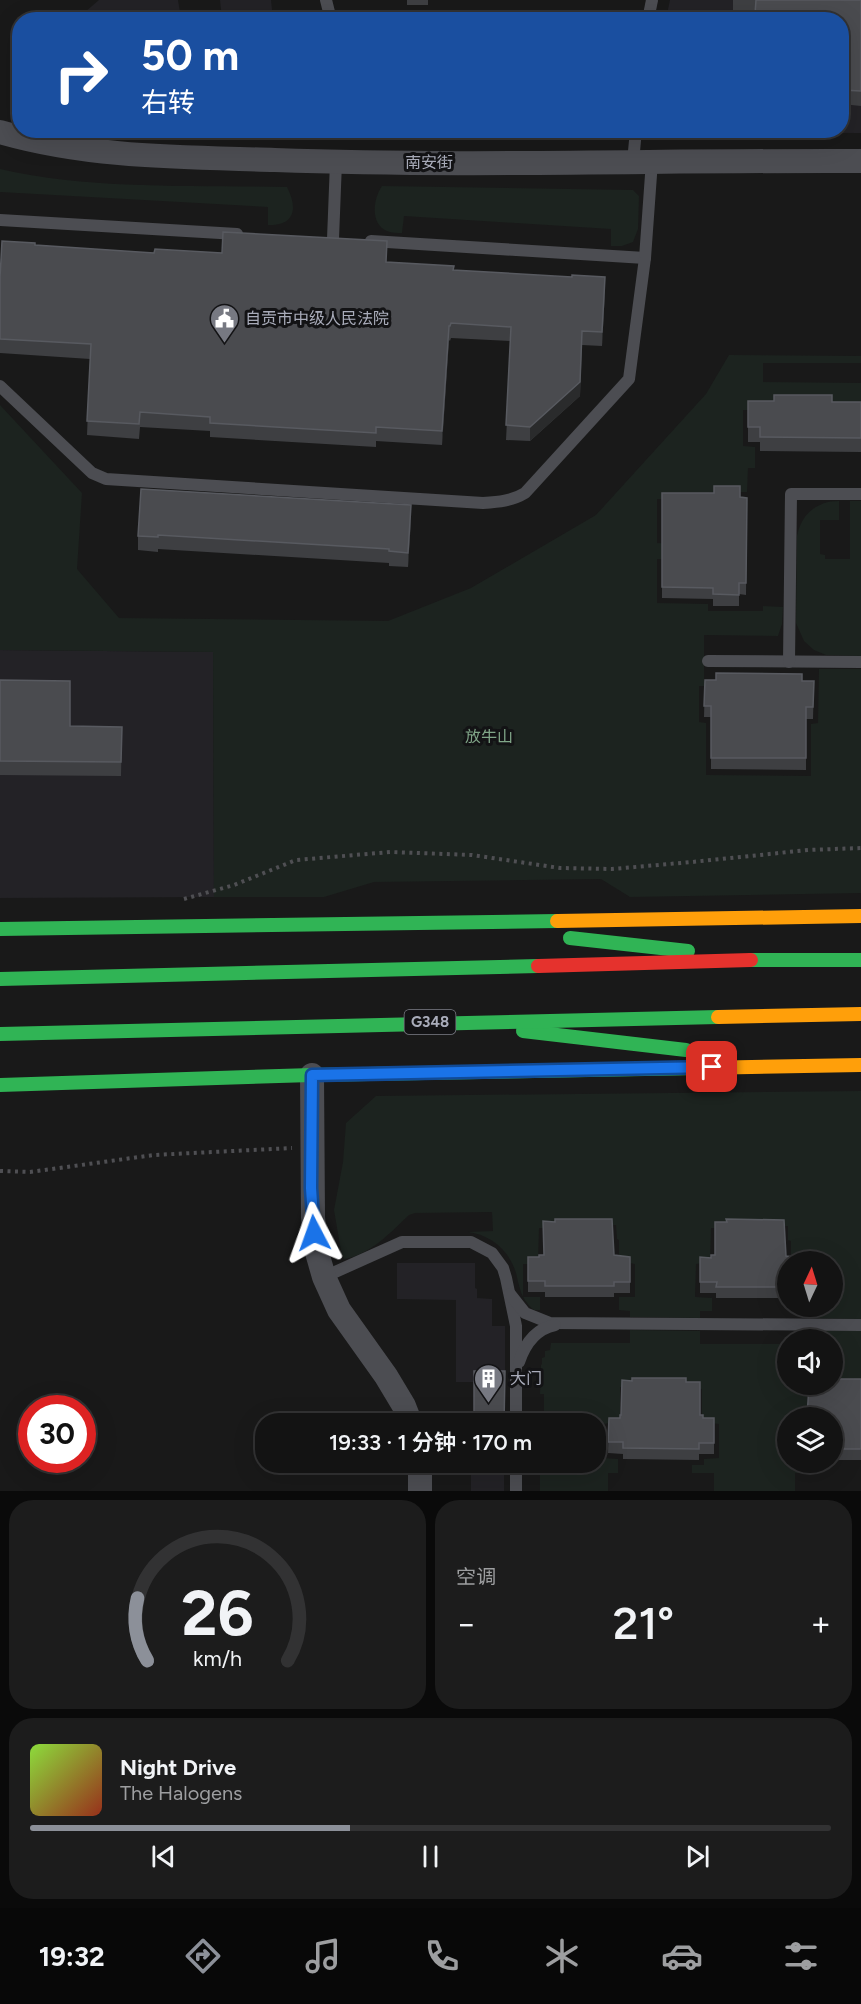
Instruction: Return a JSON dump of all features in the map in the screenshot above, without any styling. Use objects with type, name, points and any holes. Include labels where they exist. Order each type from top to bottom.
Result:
[{"type":"main road","points":[[0,929],[861,916]]},
{"type":"main road","points":[[434,922],[765,960]]},
{"type":"main road","points":[[0,979],[765,960],[861,960]]},
{"type":"main road","name":"G348","points":[[0,1034],[861,1014]]},
{"type":"main road","points":[[450,1022],[806,1065]]},
{"type":"main road","points":[[0,1085],[312,1075],[861,1065]]},
{"type":"street","name":"南安街","points":[[26,138],[75,149],[136,155],[336,162],[861,161]]},
{"type":"street","points":[[312,1075],[311,1188],[316,1249],[324,1277],[339,1310],[386,1376],[407,1413]]},
{"type":"street","points":[[420,1473],[420,1491]]},
{"type":"lane","points":[[0,386],[92,473],[106,479],[483,503],[504,501],[525,493],[629,378],[645,258],[642,161],[638,138]]},
{"type":"lane","points":[[336,162],[338,240],[645,258]]},
{"type":"lane","points":[[0,220],[249,234]]},
{"type":"lane","points":[[789,662],[791,494],[861,494]]},
{"type":"lane","points":[[708,661],[861,662]]},
{"type":"lane","points":[[324,1277],[402,1242],[471,1242],[486,1249],[503,1268],[516,1326],[516,1413]]},
{"type":"lane","points":[[510,1294],[518,1307],[533,1317],[550,1323],[861,1325]]},
{"type":"lane","points":[[516,1369],[524,1348],[535,1334],[551,1326],[565,1323]]},
{"type":"lane","points":[[516,1473],[516,1491]]},
{"type":"path","points":[[183,899],[234,885],[296,860],[391,852],[472,855],[560,868],[612,869],[808,850],[861,848]]},
{"type":"path","points":[[0,1171],[30,1172],[154,1155],[311,1146]]},
{"type":"shaded area","points":[[99,0],[178,0],[180,12],[85,12]]},
{"type":"shaded area","points":[[220,0],[271,0],[272,12],[221,12]]},
{"type":"shaded area","points":[[670,0],[861,0],[861,133],[849,133],[849,12],[667,12]]},
{"type":"shaded area","points":[[0,650],[213,652],[214,897],[0,898]]},
{"type":"shaded area","points":[[397,1263],[475,1263],[477,1298],[492,1299],[492,1326],[505,1326],[505,1382],[456,1382],[456,1300],[397,1299]]},
{"type":"shaded area","points":[[471,1473],[504,1473],[504,1491],[471,1491]]},
{"type":"green space","points":[[0,169],[34,176],[106,183],[287,187],[293,209],[289,219],[277,225],[268,225],[268,207],[0,192]]},
{"type":"green space","points":[[382,186],[633,190],[639,196],[638,229],[633,242],[622,246],[611,246],[611,229],[404,216],[402,233],[393,233],[382,228],[376,217],[375,204]]},
{"type":"green space","name":"放牛山","points":[[729,355],[861,356],[861,363],[763,363],[763,382],[861,383],[861,411],[743,410],[743,446],[755,447],[755,468],[748,468],[747,492],[709,492],[709,499],[657,499],[657,543],[673,544],[673,559],[657,559],[657,603],[708,604],[708,611],[763,611],[763,606],[783,607],[782,624],[778,636],[704,635],[704,686],[699,686],[699,722],[706,723],[706,775],[811,776],[811,724],[818,723],[819,669],[861,669],[861,893],[630,897],[601,879],[374,882],[324,897],[214,897],[213,652],[0,650],[0,405],[82,493],[77,569],[119,618],[388,621],[471,588],[596,515],[706,394]]},
{"type":"green space","points":[[839,501],[839,520],[820,520],[820,554],[825,555],[825,559],[850,559],[850,501],[861,501],[861,656],[826,655],[814,650],[804,641],[796,623],[799,528],[811,511],[823,504]]},
{"type":"green space","points":[[861,1091],[861,1319],[802,1318],[843,1317],[843,1251],[791,1251],[788,1226],[711,1228],[710,1262],[696,1264],[695,1297],[712,1298],[712,1311],[700,1311],[700,1318],[630,1317],[630,1311],[619,1310],[619,1297],[635,1297],[635,1264],[619,1261],[616,1225],[550,1225],[550,1228],[539,1228],[538,1261],[534,1264],[523,1264],[523,1296],[513,1265],[504,1251],[484,1236],[468,1232],[493,1231],[492,1212],[415,1213],[409,1215],[371,1248],[354,1257],[344,1259],[334,1210],[343,1162],[346,1123],[376,1096]]},
{"type":"green space","points":[[523,1297],[540,1297],[540,1310],[534,1310]]},
{"type":"green space","points":[[630,1330],[700,1331],[700,1344],[777,1344],[777,1395],[807,1395],[807,1407],[777,1407],[777,1473],[795,1473],[795,1491],[714,1491],[714,1473],[692,1473],[692,1465],[704,1465],[704,1459],[719,1458],[719,1424],[702,1422],[702,1389],[620,1387],[620,1421],[606,1424],[606,1413],[544,1413],[544,1394],[540,1394],[541,1365],[545,1351],[550,1350],[551,1343],[630,1343]]},
{"type":"green space","points":[[843,1331],[861,1331],[861,1385],[843,1386]]},
{"type":"green space","points":[[606,1458],[618,1459],[618,1473],[608,1473],[608,1491],[540,1491],[540,1473],[606,1473]]},
{"type":"building","points":[[756,0],[861,0],[861,91],[849,90],[849,12],[755,12]]},
{"type":"building","name":"自贡市中级人民法院","points":[[223,232],[387,241],[386,262],[454,266],[453,270],[605,277],[602,332],[582,331],[580,382],[530,427],[506,425],[511,327],[451,323],[442,431],[376,427],[376,433],[210,423],[210,417],[140,412],[139,424],[87,421],[91,344],[0,339],[2,241],[154,253],[155,249],[222,253]]},
{"type":"building","points":[[774,395],[832,395],[832,402],[861,402],[861,438],[760,437],[760,427],[748,427],[748,401],[774,401]]},
{"type":"building","points":[[714,486],[740,486],[740,497],[747,498],[746,583],[739,583],[739,595],[713,594],[713,588],[662,587],[662,493],[714,493]]},
{"type":"building","points":[[141,489],[411,505],[408,553],[389,551],[389,549],[158,535],[158,537],[138,536]]},
{"type":"building","points":[[716,673],[802,674],[802,681],[814,681],[813,707],[806,707],[806,758],[711,758],[711,706],[704,706],[705,680],[716,680]]},
{"type":"building","points":[[0,680],[70,681],[70,726],[122,727],[121,762],[0,761]]},
{"type":"building","points":[[555,1219],[612,1219],[614,1255],[630,1257],[630,1282],[614,1282],[614,1286],[545,1286],[545,1281],[528,1281],[528,1257],[544,1255],[543,1221],[555,1222]]},
{"type":"building","points":[[726,1219],[784,1220],[786,1251],[777,1251],[777,1287],[716,1287],[717,1282],[700,1282],[700,1257],[711,1258],[711,1255],[715,1255],[715,1222],[727,1222]]},
{"type":"building","name":"大门","points":[[474,1371],[505,1371],[504,1413],[474,1413]]},
{"type":"building","points":[[632,1378],[686,1378],[686,1382],[700,1382],[700,1415],[703,1415],[703,1418],[714,1418],[714,1443],[699,1443],[699,1449],[623,1448],[623,1442],[608,1442],[609,1418],[620,1418],[621,1415],[622,1380],[632,1381]]},
{"type":"building","points":[[843,1379],[861,1379],[861,1449],[843,1449],[843,1407],[808,1407],[808,1395],[843,1395]]},
{"type":"traffic: fast","points":[[0,929],[557,921]]},
{"type":"traffic: fast","points":[[570,938],[688,951]]},
{"type":"traffic: fast","points":[[751,960],[861,960]]},
{"type":"traffic: fast","points":[[0,979],[538,966]]},
{"type":"traffic: fast","points":[[0,1034],[718,1017]]},
{"type":"traffic: fast","points":[[523,1031],[686,1050]]},
{"type":"traffic: fast","points":[[0,1085],[312,1075],[700,1068]]},
{"type":"traffic: slow","points":[[557,921],[861,916]]},
{"type":"traffic: slow","points":[[718,1017],[861,1014]]},
{"type":"traffic: slow","points":[[700,1068],[861,1065]]},
{"type":"traffic: jam","points":[[538,966],[751,960]]},
{"type":"place","name":"自贡市中级人民法院","points":[[224,344]]},
{"type":"place","name":"大门","points":[[489,1404]]},
{"type":"route","points":[[314,1233],[311,1188],[312,1075],[712,1067]]}]
